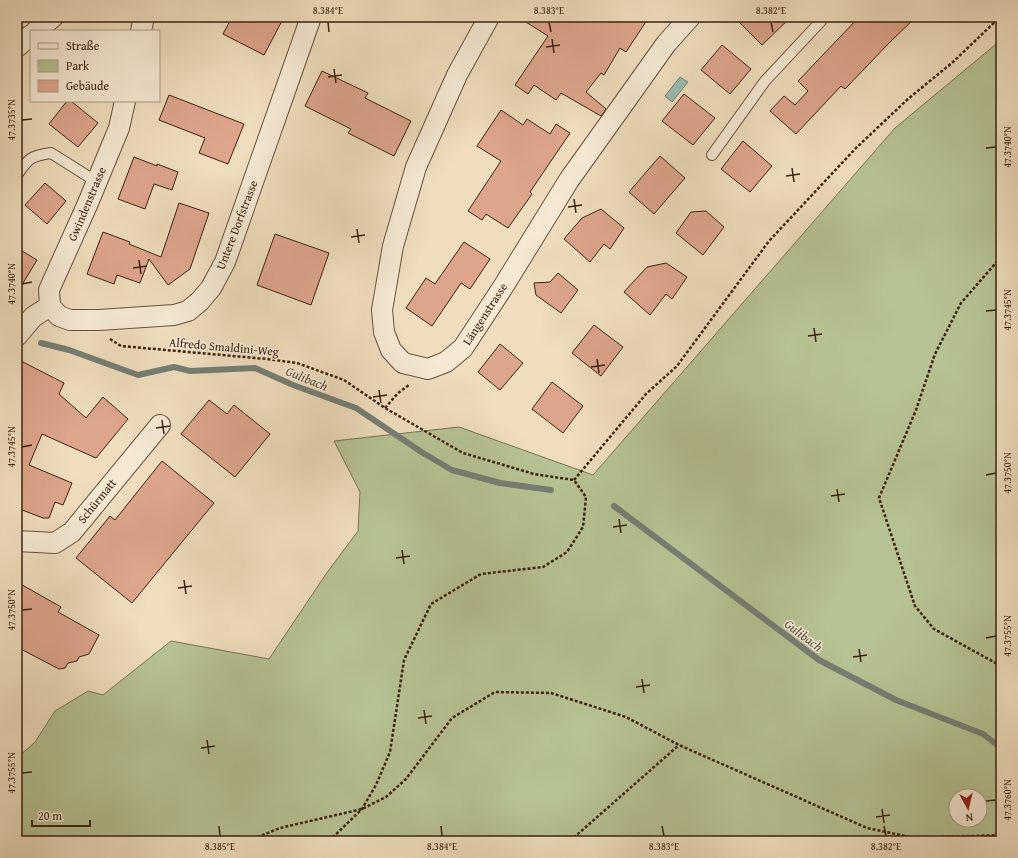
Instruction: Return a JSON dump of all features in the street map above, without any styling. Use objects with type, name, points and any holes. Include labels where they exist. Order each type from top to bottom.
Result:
[{"type":"street","points":[[37,30],[53,17]]},
{"type":"street","points":[[141,30],[144,17]]},
{"type":"street","name":"Untere Dorfstrasse","points":[[50,306],[59,316],[70,320],[99,320],[174,315],[188,311],[212,288],[225,262],[311,17]]},
{"type":"street","points":[[428,369],[403,363],[391,350],[384,332],[382,310],[383,303],[393,246],[416,167],[457,75],[489,17]]},
{"type":"street","name":"Längenstrasse","points":[[428,369],[446,362],[463,348],[503,287],[569,180],[666,44],[690,17]]},
{"type":"street","points":[[17,47],[30,36]]},
{"type":"street","name":"Gwindenstrasse","points":[[50,306],[49,290],[97,182],[119,128],[125,102]]},
{"type":"street","points":[[17,336],[33,317],[50,306]]},
{"type":"street","name":"Schürmatt","points":[[17,541],[55,543],[72,532],[160,424]]},
{"type":"lane","points":[[712,155],[765,82],[821,18]]},
{"type":"lane","points":[[17,175],[28,160],[42,154],[51,153],[97,182]]},
{"type":"path","points":[[329,841],[362,809],[376,785],[390,752],[404,660],[431,604],[481,574],[543,566],[567,552],[583,527],[586,497],[574,480],[646,394],[677,366],[769,241],[856,148],[908,99],[953,62],[1000,17]]},
{"type":"path","points":[[1001,257],[961,303],[935,354],[916,410],[879,498],[915,606],[934,629],[1001,666]]},
{"type":"path","name":"Alfredo Smaldini-Weg","points":[[99,320],[105,336],[121,346],[297,363],[344,380],[385,408],[463,453],[534,474],[574,480]]},
{"type":"path","points":[[385,408],[398,393],[408,386],[421,382],[428,369]]},
{"type":"path","points":[[248,841],[280,828],[362,809],[386,797],[406,779],[452,718],[495,692],[551,694],[626,717],[679,745],[867,828],[915,838],[1001,836]]},
{"type":"path","points":[[570,841],[679,745]]},
{"type":"green space","points":[[1001,40],[1001,841],[17,841],[17,758],[35,742],[55,711],[88,691],[103,695],[171,641],[269,659],[326,574],[358,531],[360,492],[334,441],[459,427],[593,475],[895,128]]},
{"type":"water","points":[[680,77],[688,82],[672,102],[665,96]]},
{"type":"building","points":[[232,17],[284,17],[264,55],[223,34]]},
{"type":"building","points":[[518,17],[649,17],[626,52],[620,48],[604,75],[601,73],[586,92],[606,109],[601,116],[561,93],[556,100],[534,85],[528,94],[515,85],[548,36]]},
{"type":"building","points":[[734,17],[791,17],[762,45]]},
{"type":"building","points":[[859,17],[916,17],[845,89],[841,86],[796,134],[770,111],[784,96],[795,105],[808,91],[798,81]]},
{"type":"building","points":[[722,45],[751,69],[730,94],[701,70]]},
{"type":"building","points":[[322,71],[368,93],[365,98],[411,121],[394,156],[348,133],[351,129],[305,106]]},
{"type":"building","points":[[684,94],[715,118],[693,145],[662,121]]},
{"type":"building","points":[[169,95],[244,124],[228,164],[199,153],[205,138],[159,120]]},
{"type":"building","points":[[66,102],[72,102],[98,123],[78,147],[49,124]]},
{"type":"building","points":[[501,110],[523,125],[527,119],[550,134],[556,124],[570,133],[530,192],[532,194],[508,228],[486,214],[482,220],[468,211],[501,161],[477,146]]},
{"type":"building","points":[[743,141],[772,166],[750,192],[721,169]]},
{"type":"building","points":[[660,156],[685,178],[654,214],[629,192]]},
{"type":"building","points":[[134,157],[178,172],[172,190],[154,184],[145,209],[118,199]]},
{"type":"building","points":[[45,183],[66,201],[47,224],[25,205]]},
{"type":"building","points":[[179,203],[209,213],[190,269],[168,285],[149,259],[140,283],[117,275],[114,284],[87,274],[103,232],[130,242],[129,244],[161,257]]},
{"type":"building","points":[[601,209],[624,228],[610,249],[604,244],[590,262],[564,239],[582,218]]},
{"type":"building","points":[[706,211],[724,227],[703,255],[676,233],[691,212]]},
{"type":"building","points":[[275,234],[329,253],[311,305],[257,285]]},
{"type":"building","points":[[464,242],[490,259],[470,289],[461,283],[432,326],[406,308],[426,278],[435,284]]},
{"type":"building","points":[[17,248],[37,260],[17,293]]},
{"type":"building","points":[[666,263],[687,277],[672,299],[666,294],[650,315],[624,292],[647,267]]},
{"type":"building","points":[[558,273],[578,290],[561,313],[536,295],[534,283],[550,282]]},
{"type":"building","points":[[594,325],[623,347],[601,376],[572,353]]},
{"type":"building","points":[[500,344],[523,363],[500,390],[478,372]]},
{"type":"building","points":[[21,361],[64,383],[59,394],[86,418],[103,397],[128,419],[96,458],[42,434],[29,465],[72,483],[63,505],[55,502],[49,518],[43,518],[17,508],[17,371]]},
{"type":"building","points":[[552,382],[583,406],[563,433],[532,409]]},
{"type":"building","points":[[209,400],[227,414],[234,405],[270,434],[235,477],[181,434]]},
{"type":"building","points":[[162,461],[214,503],[132,603],[76,558],[110,516],[115,520]]},
{"type":"building","points":[[17,582],[61,607],[58,612],[99,635],[89,654],[79,657],[77,661],[68,663],[65,668],[59,669],[17,647]]},
{"type":"waterway","name":"Gulibach","points":[[41,343],[69,350],[138,375],[174,367],[190,371],[255,368],[293,385],[356,408],[423,453],[452,470],[500,483],[551,490]]},
{"type":"waterway","name":"Gulibach","points":[[614,506],[819,660],[896,700],[983,734],[1001,748]]}]
